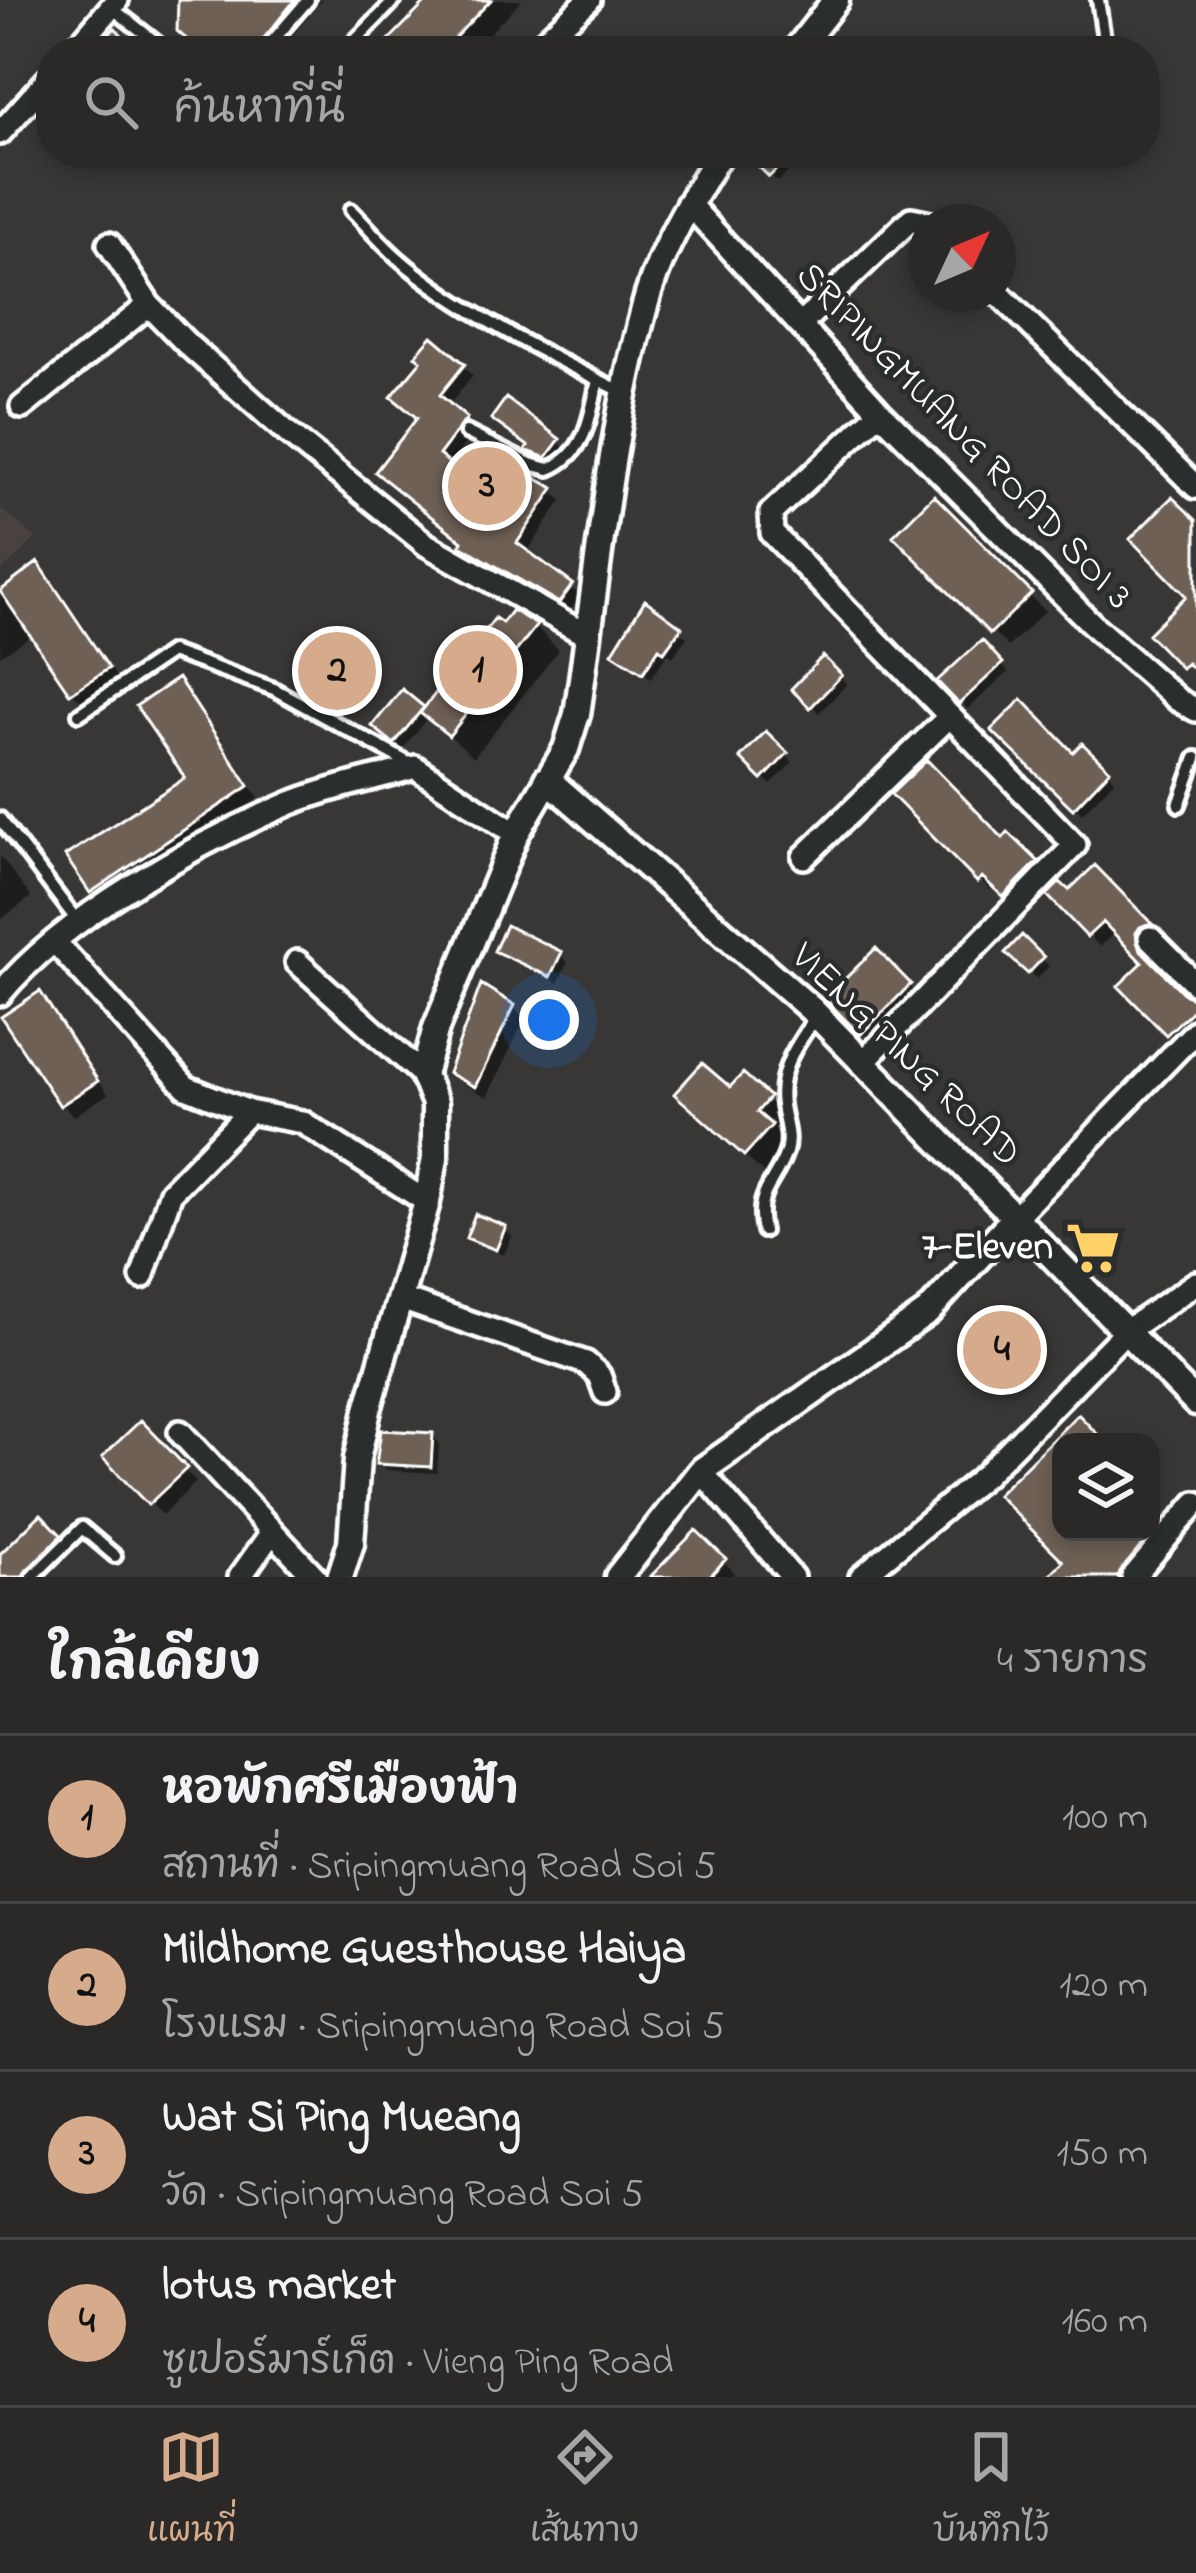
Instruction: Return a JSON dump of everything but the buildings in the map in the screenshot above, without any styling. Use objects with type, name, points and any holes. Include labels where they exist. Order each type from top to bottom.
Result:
[{"type":"street","points":[[549,36],[589,0]]},
{"type":"street","points":[[808,36],[836,0]]},
{"type":"street","points":[[87,36],[115,4]]},
{"type":"street","points":[[0,134],[36,93]]},
{"type":"street","points":[[424,1075],[444,1006],[516,834],[572,732],[625,393],[644,304],[688,203],[710,168]]},
{"type":"street","name":"SRIPINGMUANG ROAD SOI 3","points":[[688,203],[880,412],[1097,629],[1178,700],[1196,710]]},
{"type":"street","points":[[801,324],[908,221]]},
{"type":"street","points":[[109,244],[149,305],[289,434],[427,544],[588,636]]},
{"type":"street","points":[[22,406],[149,305]]},
{"type":"street","points":[[1016,311],[1196,487]]},
{"type":"street","points":[[864,1061],[1076,845],[772,533],[771,514],[880,412]]},
{"type":"street","points":[[804,857],[949,717]]},
{"type":"street","points":[[0,994],[20,969],[128,890],[232,830],[295,801],[416,767],[516,834]]},
{"type":"street","name":"VIENG PING ROAD","points":[[547,779],[817,1015],[1196,1403]]},
{"type":"street","points":[[1150,938],[1196,984]]},
{"type":"street","points":[[55,942],[186,1088],[249,1112],[302,1122],[427,1202]]},
{"type":"street","points":[[297,962],[424,1075],[436,1103],[435,1157],[427,1202],[357,1459],[351,1543],[340,1577]]},
{"type":"street","points":[[618,1577],[700,1472],[928,1312],[1196,1031]]},
{"type":"street","points":[[142,1277],[171,1192],[249,1112]]},
{"type":"street","points":[[861,1577],[985,1475],[1125,1331],[1196,1283]]},
{"type":"street","points":[[401,1299],[586,1363],[599,1375],[605,1392]]},
{"type":"street","points":[[179,1432],[315,1577]]},
{"type":"street","points":[[700,1472],[792,1577]]},
{"type":"street","points":[[1133,1577],[1196,1504]]},
{"type":"street","points":[[240,1577],[272,1532]]},
{"type":"lane","points":[[277,36],[308,0]]},
{"type":"lane","points":[[360,36],[395,0]]},
{"type":"lane","points":[[1098,0],[1104,36]]},
{"type":"lane","points":[[115,4],[150,36]]},
{"type":"lane","points":[[351,209],[398,258],[443,291],[625,393]]},
{"type":"lane","points":[[466,432],[549,469],[573,454],[586,434],[598,380]]},
{"type":"lane","points":[[79,714],[171,652],[274,689],[416,767]]},
{"type":"lane","points":[[1179,806],[1196,758]]},
{"type":"lane","points":[[0,819],[80,924]]},
{"type":"lane","points":[[764,1231],[758,1210],[786,1151],[788,1136],[781,1085],[788,1060],[817,1015]]},
{"type":"lane","points":[[32,1577],[82,1528],[115,1556]]},
{"type":"shaded area","points":[[0,508],[36,538],[0,573]]},
{"type":"place","name":"Wat Si Ping Mueang","points":[[487,486]]},
{"type":"place","name":"หอพักศรีเมืองฟ้า","points":[[478,670]]},
{"type":"place","name":"Mildhome Guesthouse Haiya","points":[[337,671]]},
{"type":"place","name":"7-Eleven","points":[[1093,1248]]},
{"type":"place","name":"lotus market","points":[[1002,1350]]}]
